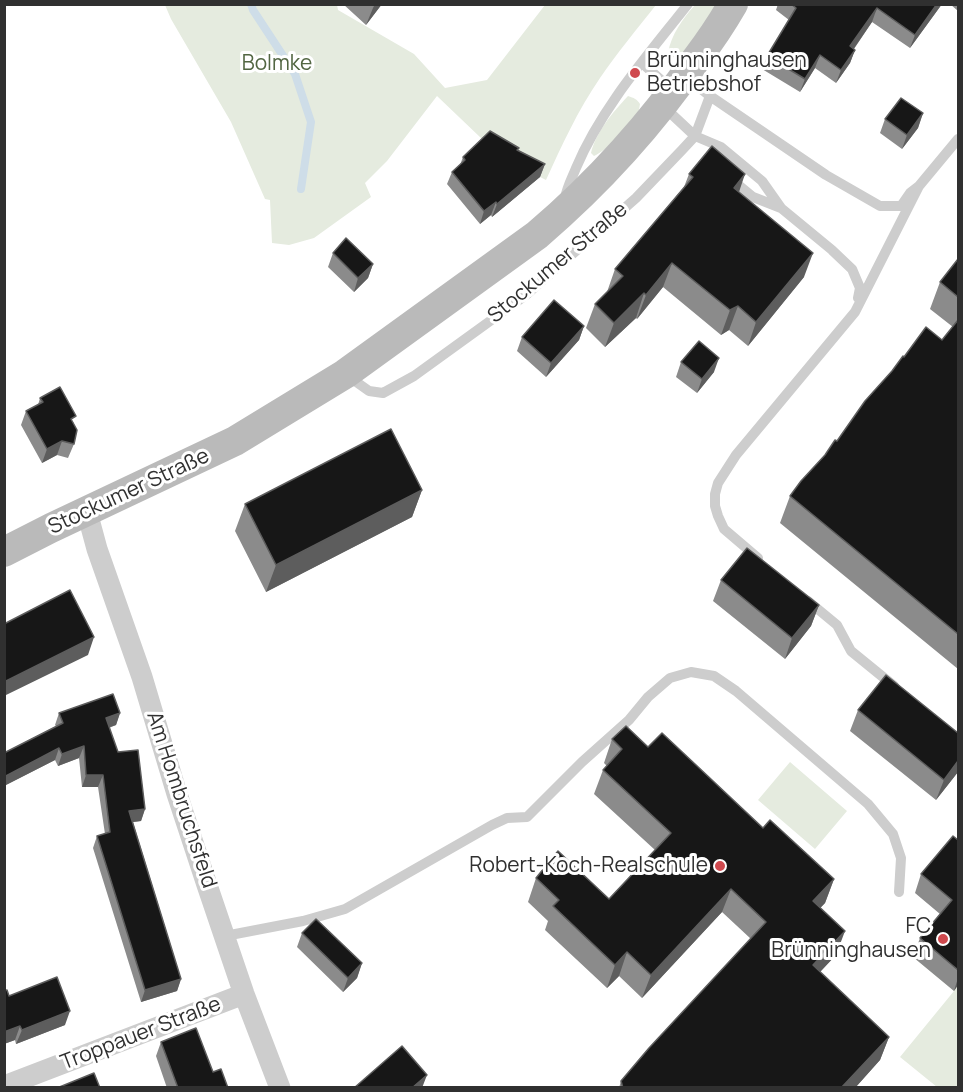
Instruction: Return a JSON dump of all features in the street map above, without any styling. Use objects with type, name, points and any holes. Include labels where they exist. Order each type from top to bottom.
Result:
[{"type":"main road","name":"Stockumer Straße","points":[[4,552],[236,441],[345,374],[537,235],[604,173],[642,131],[674,91],[733,4]]},
{"type":"street","name":"Am Hombruchsfeld","points":[[87,512],[97,549],[142,677],[177,794],[244,994],[280,1088]]},
{"type":"street","name":"Troppauer Straße","points":[[4,1086],[244,994]]},
{"type":"lane","points":[[563,212],[567,191],[581,156],[598,124],[688,4]]},
{"type":"lane","points":[[642,63],[674,91],[695,136],[708,155]]},
{"type":"lane","points":[[674,91],[710,96],[826,175],[880,206],[901,206],[958,139]]},
{"type":"lane","name":"Stockumer Straße","points":[[345,374],[369,391],[383,393],[414,376],[526,295],[636,198],[695,136],[710,96]]},
{"type":"lane","points":[[695,136],[721,147],[762,181],[781,208],[852,269],[860,288],[855,312]]},
{"type":"lane","points":[[722,171],[753,197],[781,208]]},
{"type":"lane","points":[[768,566],[724,529],[715,506],[718,483],[736,455],[855,312],[919,186]]},
{"type":"lane","points":[[802,596],[837,625],[850,651],[904,695]]},
{"type":"lane","points":[[225,936],[303,921],[345,909],[492,825],[507,818],[527,817],[582,762],[629,720],[648,697],[670,678],[692,672],[714,676],[736,691],[868,804],[893,834],[901,858],[899,892]]},
{"type":"green space","name":"Bolmke","points":[[165,5],[337,5],[338,10],[414,54],[445,88],[487,80],[545,5],[656,5],[613,59],[592,90],[546,180],[526,170],[482,139],[437,96],[387,161],[365,183],[371,197],[314,238],[289,245],[272,243],[270,200],[265,199],[231,122]]},
{"type":"green space","points":[[695,5],[719,5],[682,58],[677,60],[668,53],[670,46],[678,27]]},
{"type":"green space","points":[[628,96],[639,102],[639,110],[619,136],[594,156],[591,153],[593,145],[601,130]]},
{"type":"green space","points":[[790,762],[847,811],[815,849],[758,800]]},
{"type":"green space","points":[[958,902],[958,1087],[937,1087],[900,1057],[954,991],[913,957]]},
{"type":"building","points":[[791,4],[937,4],[915,35],[877,8],[850,46],[855,50],[841,70],[820,55],[805,79],[767,56],[796,8]]},
{"type":"building","points":[[901,98],[923,113],[907,135],[885,119]]},
{"type":"building","points":[[490,131],[519,148],[517,150],[545,164],[497,204],[496,202],[484,211],[452,172],[465,160],[463,157]]},
{"type":"building","points":[[712,146],[745,174],[734,188],[813,253],[756,322],[738,306],[730,310],[672,263],[646,295],[644,293],[614,323],[595,304],[623,276],[615,269],[693,177],[689,174]]},
{"type":"building","points":[[346,238],[373,264],[358,278],[333,253]]},
{"type":"building","points":[[958,259],[958,297],[940,282]]},
{"type":"building","points":[[554,300],[584,326],[551,363],[522,337]]},
{"type":"building","points":[[958,320],[958,634],[790,496],[835,440],[837,441],[865,401],[904,357],[926,327],[942,340]]},
{"type":"building","points":[[699,341],[719,358],[702,379],[681,362]]},
{"type":"building","points":[[60,387],[76,416],[71,419],[77,430],[74,444],[62,441],[47,449],[26,411],[43,402],[40,398]]},
{"type":"building","points":[[391,429],[422,490],[276,565],[245,504]]},
{"type":"building","points":[[747,548],[819,605],[792,638],[721,580]]},
{"type":"building","points":[[70,590],[94,637],[4,682],[4,624]]},
{"type":"building","points":[[886,675],[958,733],[958,761],[944,780],[858,710]]},
{"type":"building","points":[[113,694],[120,713],[106,718],[118,752],[138,750],[145,809],[129,811],[181,979],[145,990],[97,836],[110,832],[103,775],[86,775],[84,746],[62,754],[59,748],[4,777],[4,753],[63,723],[59,713]]},
{"type":"building","points":[[626,726],[648,747],[662,733],[763,828],[770,820],[834,879],[813,901],[845,931],[813,965],[889,1037],[841,1088],[623,1088],[621,1081],[649,1048],[766,922],[731,889],[651,975],[627,952],[615,965],[553,906],[559,900],[536,878],[558,851],[609,899],[671,833],[603,770],[622,749],[612,739]]},
{"type":"building","points":[[953,836],[958,840],[958,970],[920,938],[952,900],[921,874]]},
{"type":"building","points":[[316,919],[362,963],[348,978],[302,933]]},
{"type":"building","points":[[57,977],[70,1011],[22,1030],[20,1026],[4,1032],[4,991],[7,990],[9,996]]},
{"type":"building","points":[[196,1028],[213,1072],[221,1069],[228,1088],[178,1088],[161,1042]]},
{"type":"building","points":[[402,1046],[427,1075],[412,1088],[354,1088]]},
{"type":"building","points":[[94,1073],[100,1088],[57,1088]]},
{"type":"waterway","points":[[251,4],[295,74],[311,122],[301,189]]},
{"type":"place","name":"Brünninghausen Betriebshof","points":[[635,73]]},
{"type":"place","name":"Robert-Koch-Realschule","points":[[720,866]]},
{"type":"place","name":"FC Brünninghausen","points":[[943,939]]}]
